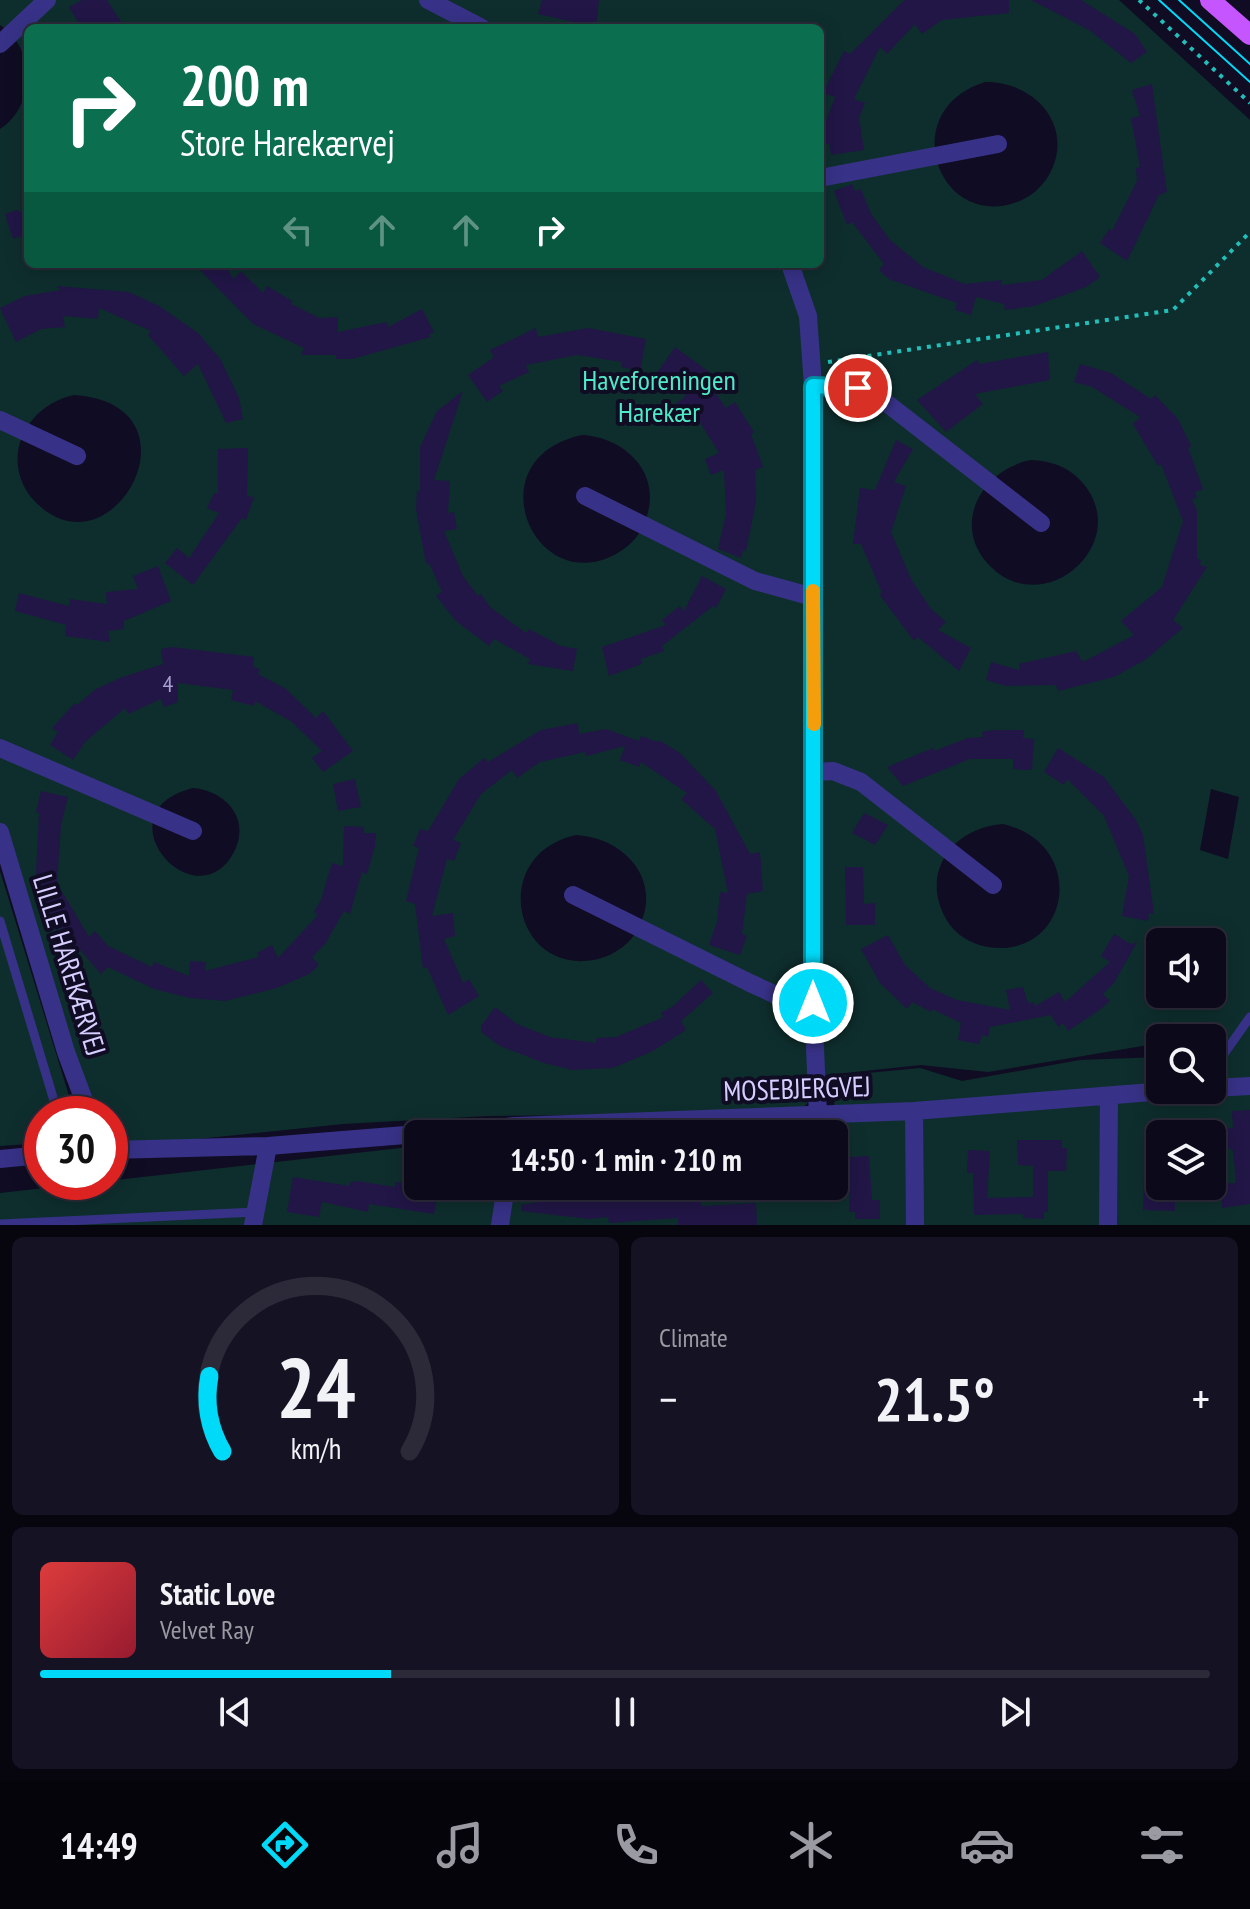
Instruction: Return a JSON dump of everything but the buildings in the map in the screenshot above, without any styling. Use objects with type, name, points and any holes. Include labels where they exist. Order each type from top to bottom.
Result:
[{"type":"main road","points":[[1210,0],[1250,35]]},
{"type":"street","points":[[0,44],[47,0]]},
{"type":"street","points":[[428,0],[474,24]]},
{"type":"street","points":[[824,177],[998,144]]},
{"type":"street","points":[[791,268],[808,316],[813,386],[813,1003],[818,1116]]},
{"type":"street","points":[[813,386],[858,388],[884,401],[1041,523]]},
{"type":"street","points":[[0,420],[77,456]]},
{"type":"street","points":[[585,496],[755,581],[813,597]]},
{"type":"street","points":[[0,748],[193,831]]},
{"type":"street","points":[[814,772],[833,771],[861,782],[993,885]]},
{"type":"street","name":"LILLE HAREKÆRVEJ","points":[[0,832],[66,1052],[82,1096]]},
{"type":"street","points":[[573,895],[789,1001],[813,1003]]},
{"type":"street","points":[[1226,1087],[1250,1086]]},
{"type":"street","name":"MOSEBJERGVEJ","points":[[731,1120],[914,1111],[1146,1093]]},
{"type":"street","points":[[1108,1225],[1109,1096]]},
{"type":"street","points":[[914,1111],[915,1225]]},
{"type":"street","name":"MOSEBJERGVEJ","points":[[128,1150],[268,1146],[404,1135]]},
{"type":"street","points":[[255,1218],[268,1146]]},
{"type":"street","points":[[0,1159],[24,1157]]},
{"type":"street","points":[[500,1225],[504,1200]]},
{"type":"lane","points":[[0,921],[53,1096]]},
{"type":"lane","points":[[1226,1051],[1250,1017]]},
{"type":"lane","points":[[0,1224],[255,1218]]},
{"type":"path","points":[[1139,0],[1250,103]]},
{"type":"path","points":[[812,365],[1173,310],[1250,232]]},
{"type":"green space","name":"Haveforeningen Harekær","points":[[0,0],[1119,0],[1250,120],[1250,1225],[0,1225],[0,1193],[24,1190],[24,1200],[128,1200],[128,1179],[404,1148],[404,1200],[848,1200],[848,1120],[703,1120],[772,1114],[488,1116],[404,1120],[128,1146],[128,1096],[73,1096],[0,853],[0,129],[12,119],[24,95],[24,268],[824,268],[824,24],[24,24],[24,59],[12,35],[0,25]],"holes":[[[985,82],[1019,89],[1034,98],[1054,124],[1056,157],[1049,175],[1036,191],[1017,202],[989,206],[966,199],[948,184],[938,163],[935,140],[941,117],[957,96]],[[74,395],[115,406],[136,428],[141,455],[133,484],[114,507],[89,521],[60,519],[30,496],[21,480],[19,448],[24,434],[32,420],[58,400]],[[582,435],[611,442],[634,458],[648,482],[650,496],[644,525],[633,542],[616,554],[586,563],[560,558],[540,542],[527,520],[523,495],[530,470],[549,449]],[[1031,460],[1064,468],[1081,481],[1095,504],[1098,528],[1091,549],[1076,567],[1057,580],[1034,585],[1011,581],[989,565],[972,533],[972,516],[986,486],[1014,465]],[[193,788],[216,795],[232,809],[239,828],[238,840],[234,852],[217,871],[198,876],[179,870],[163,856],[154,838],[154,818],[166,801]],[[1211,789],[1239,797],[1228,859],[1200,850]],[[1003,824],[1031,836],[1049,853],[1058,875],[1059,898],[1052,919],[1037,936],[1016,946],[981,946],[957,933],[945,917],[938,900],[937,883],[947,854],[957,842],[986,827]],[[576,835],[595,838],[612,845],[637,867],[644,882],[646,898],[643,916],[631,939],[612,954],[594,960],[566,959],[544,949],[529,932],[522,910],[522,887],[531,865],[548,846]]]},
{"type":"green space","points":[[0,871],[69,1096],[24,1096],[24,1144],[0,1146]]},
{"type":"tram line","points":[[1159,0],[1250,82]]},
{"type":"tram line","points":[[1179,0],[1250,64]]},
{"type":"slow traffic","points":[[813,591],[814,724]]},
{"type":"route","points":[[813,1003],[813,386],[858,388]]}]
